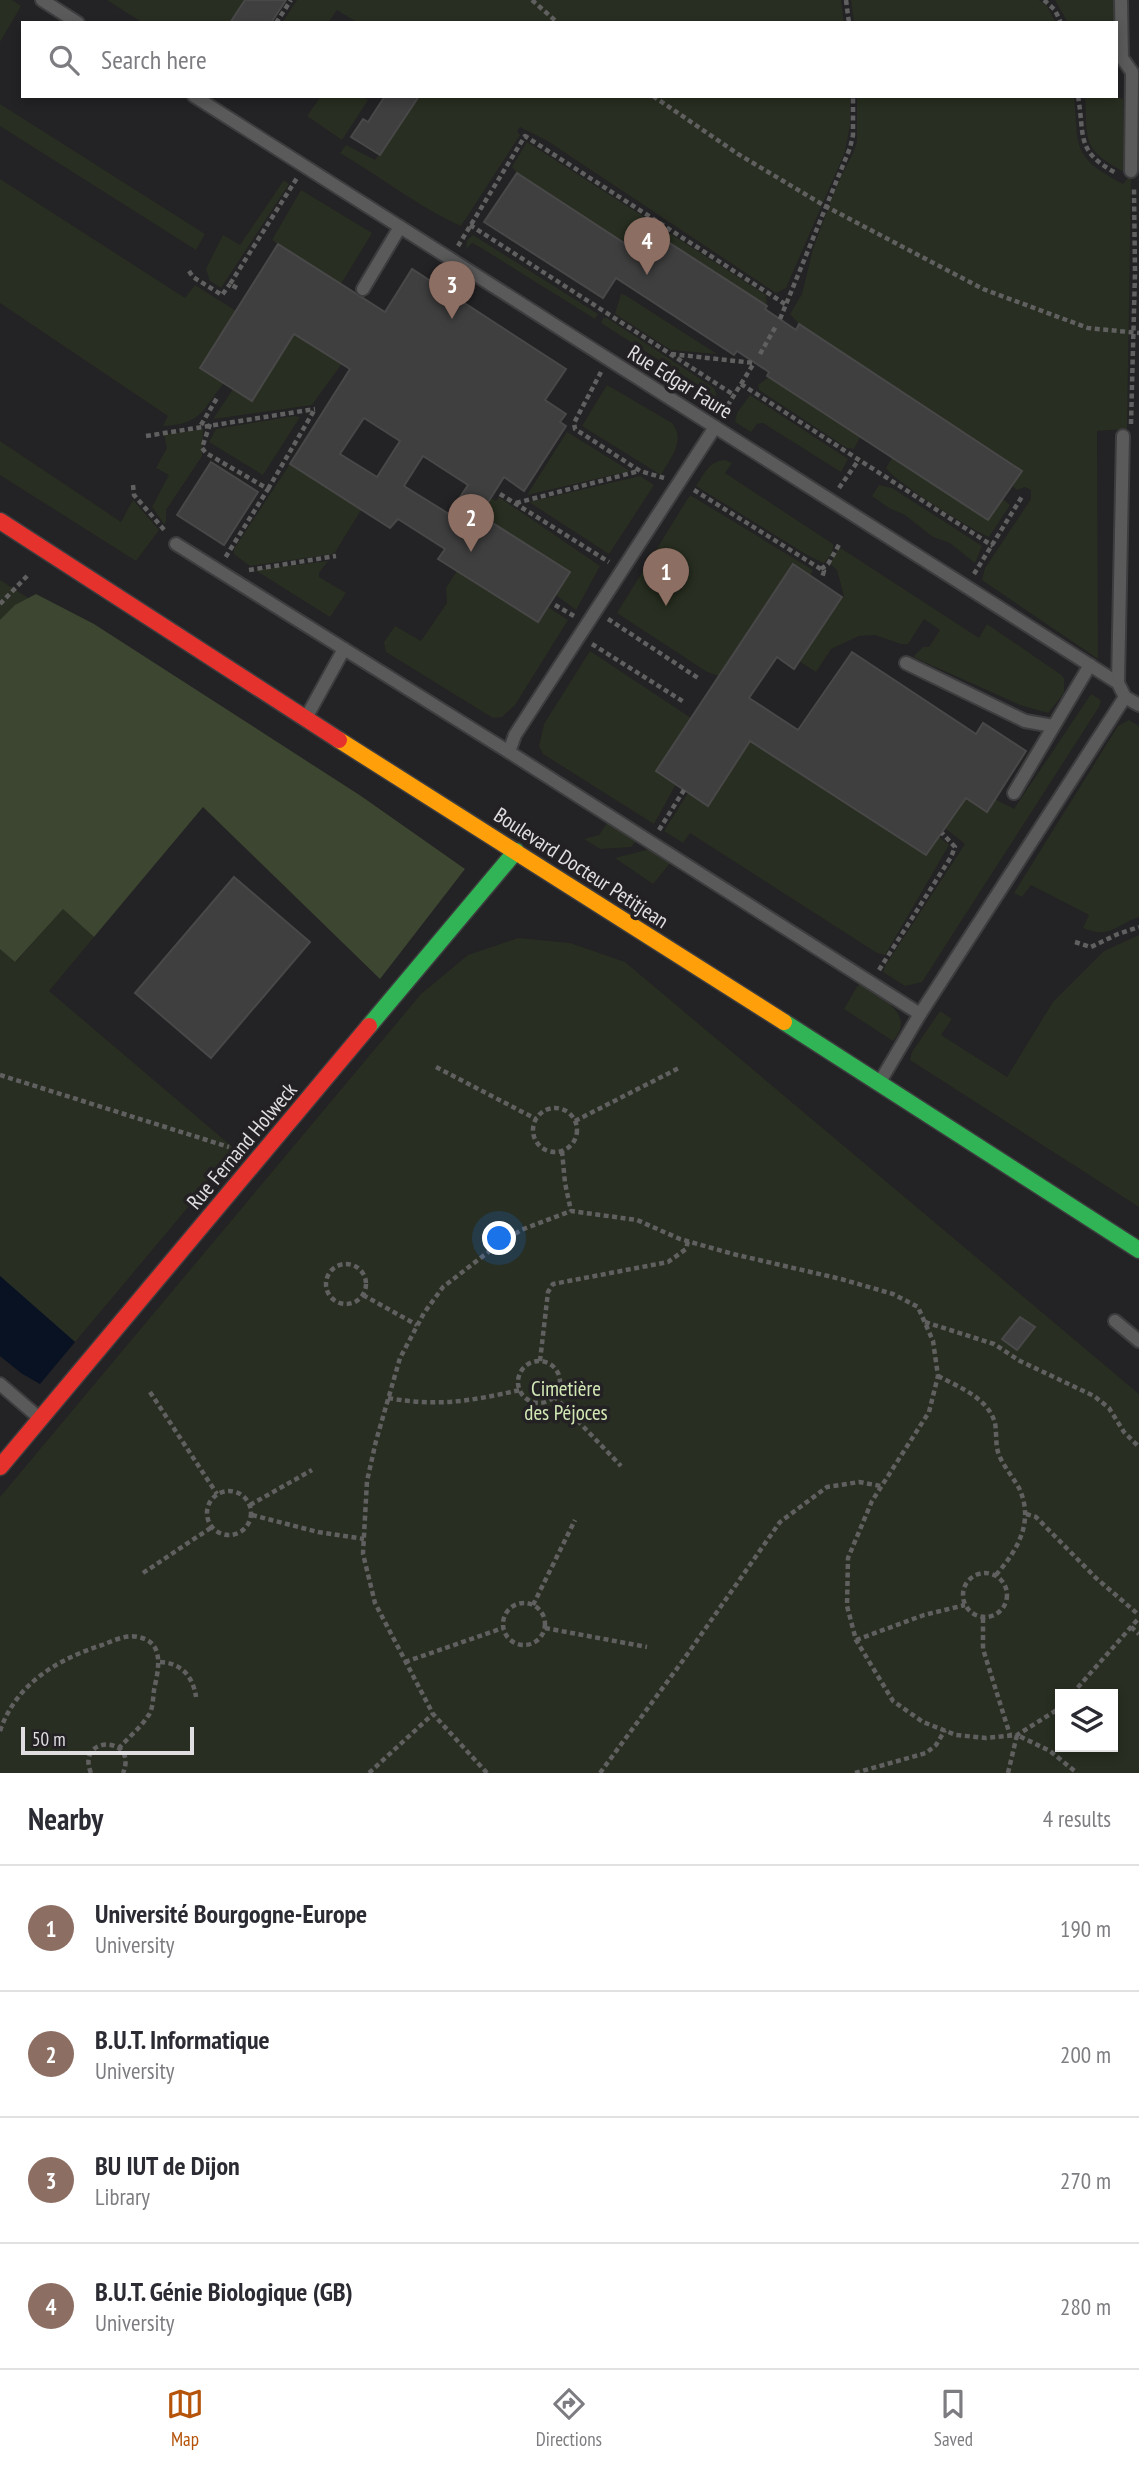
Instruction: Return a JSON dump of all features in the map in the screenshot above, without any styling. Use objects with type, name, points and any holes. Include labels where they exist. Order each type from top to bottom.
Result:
[{"type":"main road","name":"Boulevard Docteur Petitjean","points":[[0,521],[305,719],[1139,1250]]},
{"type":"main road","name":"Rue Fernand Holweck","points":[[3,1456],[40,1419],[516,851]]},
{"type":"lane","points":[[42,0],[75,21]]},
{"type":"lane","points":[[1121,0],[1122,58],[1132,72],[1131,171]]},
{"type":"lane","name":"Rue Edgar Faure","points":[[197,98],[1118,683]]},
{"type":"lane","points":[[363,289],[400,227]]},
{"type":"lane","points":[[509,752],[515,735],[715,427]]},
{"type":"lane","points":[[1123,436],[1118,683],[1125,697],[1139,705]]},
{"type":"lane","points":[[176,544],[920,1014]]},
{"type":"lane","points":[[305,719],[344,649]]},
{"type":"lane","points":[[906,663],[1025,721],[1053,726]]},
{"type":"lane","points":[[1014,793],[1090,665]]},
{"type":"lane","points":[[879,1083],[920,1014],[1125,697]]},
{"type":"lane","points":[[1115,1321],[1139,1341]]},
{"type":"lane","points":[[0,1384],[40,1419]]},
{"type":"path","points":[[277,21],[291,0]]},
{"type":"path","points":[[532,0],[556,21]]},
{"type":"path","points":[[846,0],[849,21]]},
{"type":"path","points":[[1044,0],[1055,10],[1060,21]]},
{"type":"path","points":[[656,98],[738,154],[825,206],[984,289],[1088,328],[1136,332]]},
{"type":"path","points":[[780,319],[850,148],[853,135],[853,98]]},
{"type":"path","points":[[1078,98],[1083,140],[1089,154],[1125,178],[1131,171]]},
{"type":"path","points":[[451,259],[525,136],[785,304]]},
{"type":"path","points":[[189,271],[193,277],[222,295],[305,167]]},
{"type":"path","points":[[1123,436],[1130,428],[1131,420],[1136,332],[1134,193],[1131,171]]},
{"type":"path","points":[[470,225],[734,396]]},
{"type":"path","points":[[230,284],[237,288]]},
{"type":"path","points":[[760,354],[776,326]]},
{"type":"path","points":[[670,354],[754,363],[715,427]]},
{"type":"path","points":[[608,359],[574,423],[575,429],[640,471],[667,479]]},
{"type":"path","points":[[741,384],[993,545]]},
{"type":"path","points":[[201,426],[216,398]]},
{"type":"path","points":[[146,436],[316,409],[228,551],[223,574],[336,556]]},
{"type":"path","points":[[210,424],[202,447],[206,453],[268,489]]},
{"type":"path","points":[[831,501],[858,461]]},
{"type":"path","points":[[516,503],[640,471]]},
{"type":"path","points":[[133,485],[134,495],[176,544]]},
{"type":"path","points":[[689,488],[824,571],[822,578]]},
{"type":"path","points":[[500,494],[622,570]]},
{"type":"path","points":[[966,586],[1023,495]]},
{"type":"path","points":[[821,569],[828,564],[840,543]]},
{"type":"path","points":[[0,604],[49,553]]},
{"type":"path","points":[[608,618],[698,678]]},
{"type":"path","points":[[592,643],[684,702]]},
{"type":"path","points":[[651,842],[684,790]]},
{"type":"path","points":[[871,982],[951,857],[955,847],[942,833]]},
{"type":"path","points":[[1075,942],[1091,947],[1139,927]]},
{"type":"path","points":[[436,1067],[536,1119]]},
{"type":"path","points":[[575,1121],[679,1068]]},
{"type":"path","points":[[0,1075],[260,1157]]},
{"type":"path","points":[[554,1107],[567,1111],[575,1121],[576,1136],[568,1148],[562,1151],[547,1151],[536,1141],[533,1127],[536,1119],[546,1109],[554,1107]]},
{"type":"path","points":[[562,1151],[571,1211]]},
{"type":"path","points":[[487,1773],[433,1714],[375,1603],[363,1554],[367,1481],[400,1358],[417,1325],[443,1287],[487,1252],[521,1230],[571,1211],[637,1220],[688,1241],[893,1294],[918,1307],[933,1341],[938,1376],[929,1412],[872,1501],[848,1558],[847,1606],[856,1640],[893,1701],[923,1722],[956,1735],[986,1738],[1017,1735],[1050,1751],[1077,1773]]},
{"type":"path","points":[[540,1361],[548,1292],[553,1284],[668,1262],[686,1249],[688,1241]]},
{"type":"path","points":[[341,1264],[360,1269],[366,1282],[363,1295],[353,1303],[340,1304],[334,1301],[329,1297],[325,1284],[330,1271],[341,1264]]},
{"type":"path","points":[[363,1295],[417,1325]]},
{"type":"path","points":[[924,1321],[995,1344],[1020,1361],[1094,1396],[1109,1408],[1124,1432],[1139,1447]]},
{"type":"path","points":[[540,1361],[547,1363],[557,1372],[559,1385],[554,1396],[542,1402],[535,1402],[528,1400],[518,1383],[527,1364],[540,1361]]},
{"type":"path","points":[[938,1376],[985,1404],[997,1432],[997,1448],[1019,1489],[1026,1514],[1017,1547],[995,1576]]},
{"type":"path","points":[[388,1398],[419,1404],[447,1403],[520,1390]]},
{"type":"path","points":[[150,1392],[217,1494]]},
{"type":"path","points":[[554,1396],[621,1466]]},
{"type":"path","points":[[250,1505],[312,1470]]},
{"type":"path","points":[[600,1773],[684,1659],[779,1522],[827,1487],[859,1482],[881,1486]]},
{"type":"path","points":[[231,1490],[238,1492],[250,1505],[250,1522],[239,1533],[224,1535],[212,1527],[207,1512],[208,1505],[217,1494],[231,1490]]},
{"type":"path","points":[[1026,1514],[1036,1517],[1139,1617],[1076,1689]]},
{"type":"path","points":[[251,1515],[318,1532],[364,1539]]},
{"type":"path","points":[[533,1605],[575,1520]]},
{"type":"path","points":[[143,1573],[212,1527]]},
{"type":"path","points":[[984,1573],[995,1576],[1006,1589],[1006,1604],[996,1615],[983,1618],[969,1611],[965,1605],[963,1591],[970,1578],[984,1573]]},
{"type":"path","points":[[521,1603],[533,1605],[543,1615],[545,1628],[536,1642],[523,1645],[510,1640],[503,1628],[503,1621],[509,1609],[521,1603]]},
{"type":"path","points":[[856,1640],[924,1615],[965,1605]]},
{"type":"path","points":[[983,1618],[984,1649],[1010,1735]]},
{"type":"path","points":[[1131,1627],[1139,1634]]},
{"type":"path","points":[[405,1662],[503,1628]]},
{"type":"path","points":[[545,1628],[647,1647]]},
{"type":"path","points":[[0,1731],[14,1700],[29,1683],[54,1665],[124,1637],[142,1637],[157,1651],[160,1662],[150,1714],[119,1748]]},
{"type":"path","points":[[160,1662],[179,1665],[189,1675],[196,1697]]},
{"type":"path","points":[[1008,1773],[1017,1735],[1055,1711]]},
{"type":"path","points":[[369,1773],[433,1714]]},
{"type":"path","points":[[855,1773],[926,1753],[936,1745],[945,1730]]},
{"type":"path","points":[[91,1773],[88,1763],[92,1751],[103,1744],[119,1748],[126,1760],[123,1773]]},
{"type":"green space","points":[[0,0],[12,0],[21,6],[0,42]]},
{"type":"green space","points":[[107,0],[245,0],[231,21],[140,21]]},
{"type":"green space","points":[[297,0],[841,0],[844,21],[355,21],[337,10],[329,21],[283,21]]},
{"type":"green space","points":[[851,0],[1039,0],[1047,6],[1055,21],[854,21]]},
{"type":"green space","points":[[1055,0],[1115,0],[1116,21],[1067,21]]},
{"type":"green space","points":[[320,98],[368,100],[342,140],[307,116]]},
{"type":"green space","points":[[418,98],[850,98],[850,125],[845,152],[786,288],[776,293],[546,140],[520,127],[517,131],[520,135],[461,226],[430,210],[340,153],[346,145],[375,160]]},
{"type":"green space","points":[[857,98],[1074,98],[1078,140],[1086,158],[1123,184],[1131,175],[1127,429],[1097,431],[1098,659],[982,580],[985,568],[1031,499],[1031,490],[1025,487],[1017,490],[1012,486],[1022,470],[799,324],[790,314],[802,294],[813,249],[857,141]]},
{"type":"green space","points":[[1085,98],[1123,99],[1124,172],[1094,150],[1089,142]]},
{"type":"green space","points":[[0,104],[205,234],[196,250],[0,126]]},
{"type":"green space","points":[[527,142],[766,295],[767,306],[648,229],[635,250],[517,173],[512,167]]},
{"type":"green space","points":[[0,179],[185,298],[195,285],[236,311],[200,368],[224,383],[200,414],[186,422],[163,426],[168,416],[0,303]]},
{"type":"green space","points":[[284,180],[289,184],[221,288],[210,281],[206,269],[223,235],[240,245]]},
{"type":"green space","points":[[301,190],[372,233],[341,284],[272,240]]},
{"type":"green space","points":[[473,235],[598,314],[595,319],[478,246],[472,243],[466,249],[467,240]]},
{"type":"green space","points":[[621,294],[717,354],[671,350],[615,314]]},
{"type":"green space","points":[[603,318],[607,318],[714,388],[717,396],[710,405],[704,402],[706,390],[601,323]]},
{"type":"green space","points":[[284,328],[346,358],[312,405],[213,419],[233,389],[252,400],[288,344]]},
{"type":"green space","points":[[769,377],[860,437],[854,449],[847,448],[759,390],[758,385]]},
{"type":"green space","points":[[607,385],[672,423],[678,436],[676,449],[661,475],[582,426]]},
{"type":"green space","points":[[750,395],[848,459],[841,472],[763,423],[757,424],[751,432],[735,422],[737,413]]},
{"type":"green space","points":[[300,417],[263,475],[209,442],[216,429]]},
{"type":"green space","points":[[203,429],[202,456],[166,510],[164,524],[152,507],[169,475],[156,468],[167,448],[164,435]]},
{"type":"green space","points":[[567,432],[630,471],[527,495]]},
{"type":"green space","points":[[0,441],[121,522],[133,500],[159,530],[136,561],[0,475]]},
{"type":"green space","points":[[892,458],[988,520],[1003,499],[1010,505],[989,537],[904,484],[886,468]]},
{"type":"green space","points":[[725,460],[732,463],[725,473],[833,544],[832,552],[824,563],[696,486],[711,465]]},
{"type":"green space","points":[[290,464],[361,510],[334,554],[250,566],[234,554],[234,549]]},
{"type":"green space","points":[[640,476],[654,485],[609,554],[529,502]]},
{"type":"green space","points":[[879,485],[892,488],[982,546],[975,563],[950,543],[933,537],[905,515],[872,496]]},
{"type":"green space","points":[[690,495],[813,570],[810,576],[792,564],[719,676],[707,672],[617,613]]},
{"type":"green space","points":[[499,497],[600,566],[576,610],[556,595],[570,572],[480,515],[491,498],[496,501]]},
{"type":"green space","points":[[839,547],[979,638],[987,624],[1060,674],[1064,678],[1064,693],[1048,713],[1020,705],[913,657],[923,647],[929,647],[940,630],[924,619],[908,644],[875,635],[859,636],[831,649],[816,672],[799,661],[844,596],[837,570],[830,564]]},
{"type":"green space","points":[[328,561],[319,577],[346,593],[330,617],[255,570]]},
{"type":"green space","points":[[457,571],[538,622],[548,607],[568,620],[515,705],[502,717],[493,718],[386,652],[384,642],[395,626],[421,641],[447,603],[446,588]]},
{"type":"green space","points":[[0,580],[30,599],[0,627]]},
{"type":"green space","points":[[36,594],[94,624],[361,796],[465,869],[380,979],[203,807],[94,937],[63,909],[15,962],[0,949],[0,620],[15,605]]},
{"type":"green space","points":[[590,651],[691,718],[657,771],[676,784],[654,824],[543,754],[539,746],[544,724]]},
{"type":"green space","points":[[1091,694],[1101,700],[1099,707],[922,982],[905,986],[883,972],[965,844],[945,828],[966,798],[986,812],[995,799],[1014,809]]},
{"type":"green space","points":[[1129,720],[1139,726],[1139,917],[1106,932],[1092,931],[1083,928],[1089,915],[1031,885],[1022,897],[1014,893],[1118,726]]},
{"type":"green space","points":[[751,739],[926,855],[939,837],[949,845],[885,955],[877,953],[690,833],[683,843],[664,831],[688,793]]},
{"type":"green space","points":[[607,823],[636,841],[631,847],[600,849],[584,839],[599,835]]},
{"type":"green space","points":[[650,849],[671,862],[653,884],[615,858]]},
{"type":"green space","points":[[63,908],[94,937],[49,991],[236,1150],[75,1342],[0,1276],[0,949],[16,962]]},
{"type":"green space","points":[[1139,935],[1139,1207],[910,1060],[912,1052],[940,1011],[952,1019],[941,1035],[1007,1077],[1053,1002],[1104,951]]},
{"type":"green space","name":"Cimetière des Péjoces","points":[[518,938],[570,943],[625,962],[1139,1394],[1139,1773],[0,1773],[0,1497],[421,994],[468,955]]},
{"type":"green space","points":[[858,985],[871,989],[899,1015],[901,1026],[893,1041],[844,1009]]},
{"type":"water","points":[[0,1276],[75,1342],[40,1384],[0,1356]]},
{"type":"building","points":[[245,0],[286,0],[272,21],[231,21]]},
{"type":"building","points":[[384,98],[418,98],[380,155],[351,137],[363,119],[368,122]]},
{"type":"building","points":[[517,173],[635,250],[648,229],[767,306],[765,309],[796,330],[799,324],[1022,471],[988,520],[767,376],[769,372],[737,351],[734,355],[616,278],[603,298],[484,222]]},
{"type":"building","points":[[278,244],[385,312],[412,269],[566,369],[545,400],[566,414],[560,422],[566,426],[524,491],[504,477],[480,515],[570,572],[538,622],[438,559],[445,549],[398,519],[390,528],[290,464],[350,369],[294,334],[252,401],[200,368]],"holes":[[[364,418],[400,441],[377,477],[340,454]],[[423,456],[468,485],[449,514],[404,486]]]},
{"type":"building","points":[[211,462],[258,492],[224,545],[177,515]]},
{"type":"building","points":[[793,564],[842,597],[794,669],[777,657],[749,698],[798,730],[852,652],[976,734],[983,723],[1026,751],[987,812],[966,798],[926,855],[750,741],[708,806],[656,771]]},
{"type":"building","points":[[234,877],[310,942],[211,1058],[135,993]]},
{"type":"building","points":[[1020,1317],[1035,1327],[1017,1350],[1002,1339]]},
{"type":"traffic: fast","points":[[369,1026],[516,851]]},
{"type":"traffic: fast","points":[[784,1022],[1139,1250]]},
{"type":"traffic: slow","points":[[339,740],[784,1022]]},
{"type":"traffic: jam","points":[[0,521],[339,740]]},
{"type":"traffic: jam","points":[[0,1467],[369,1026]]},
{"type":"place","name":"B.U.T. Génie Biologique (GB)","points":[[647,275]]},
{"type":"place","name":"BU IUT de Dijon","points":[[452,319]]},
{"type":"place","name":"B.U.T. Informatique","points":[[471,552]]},
{"type":"place","name":"Université Bourgogne-Europe","points":[[666,606]]}]
